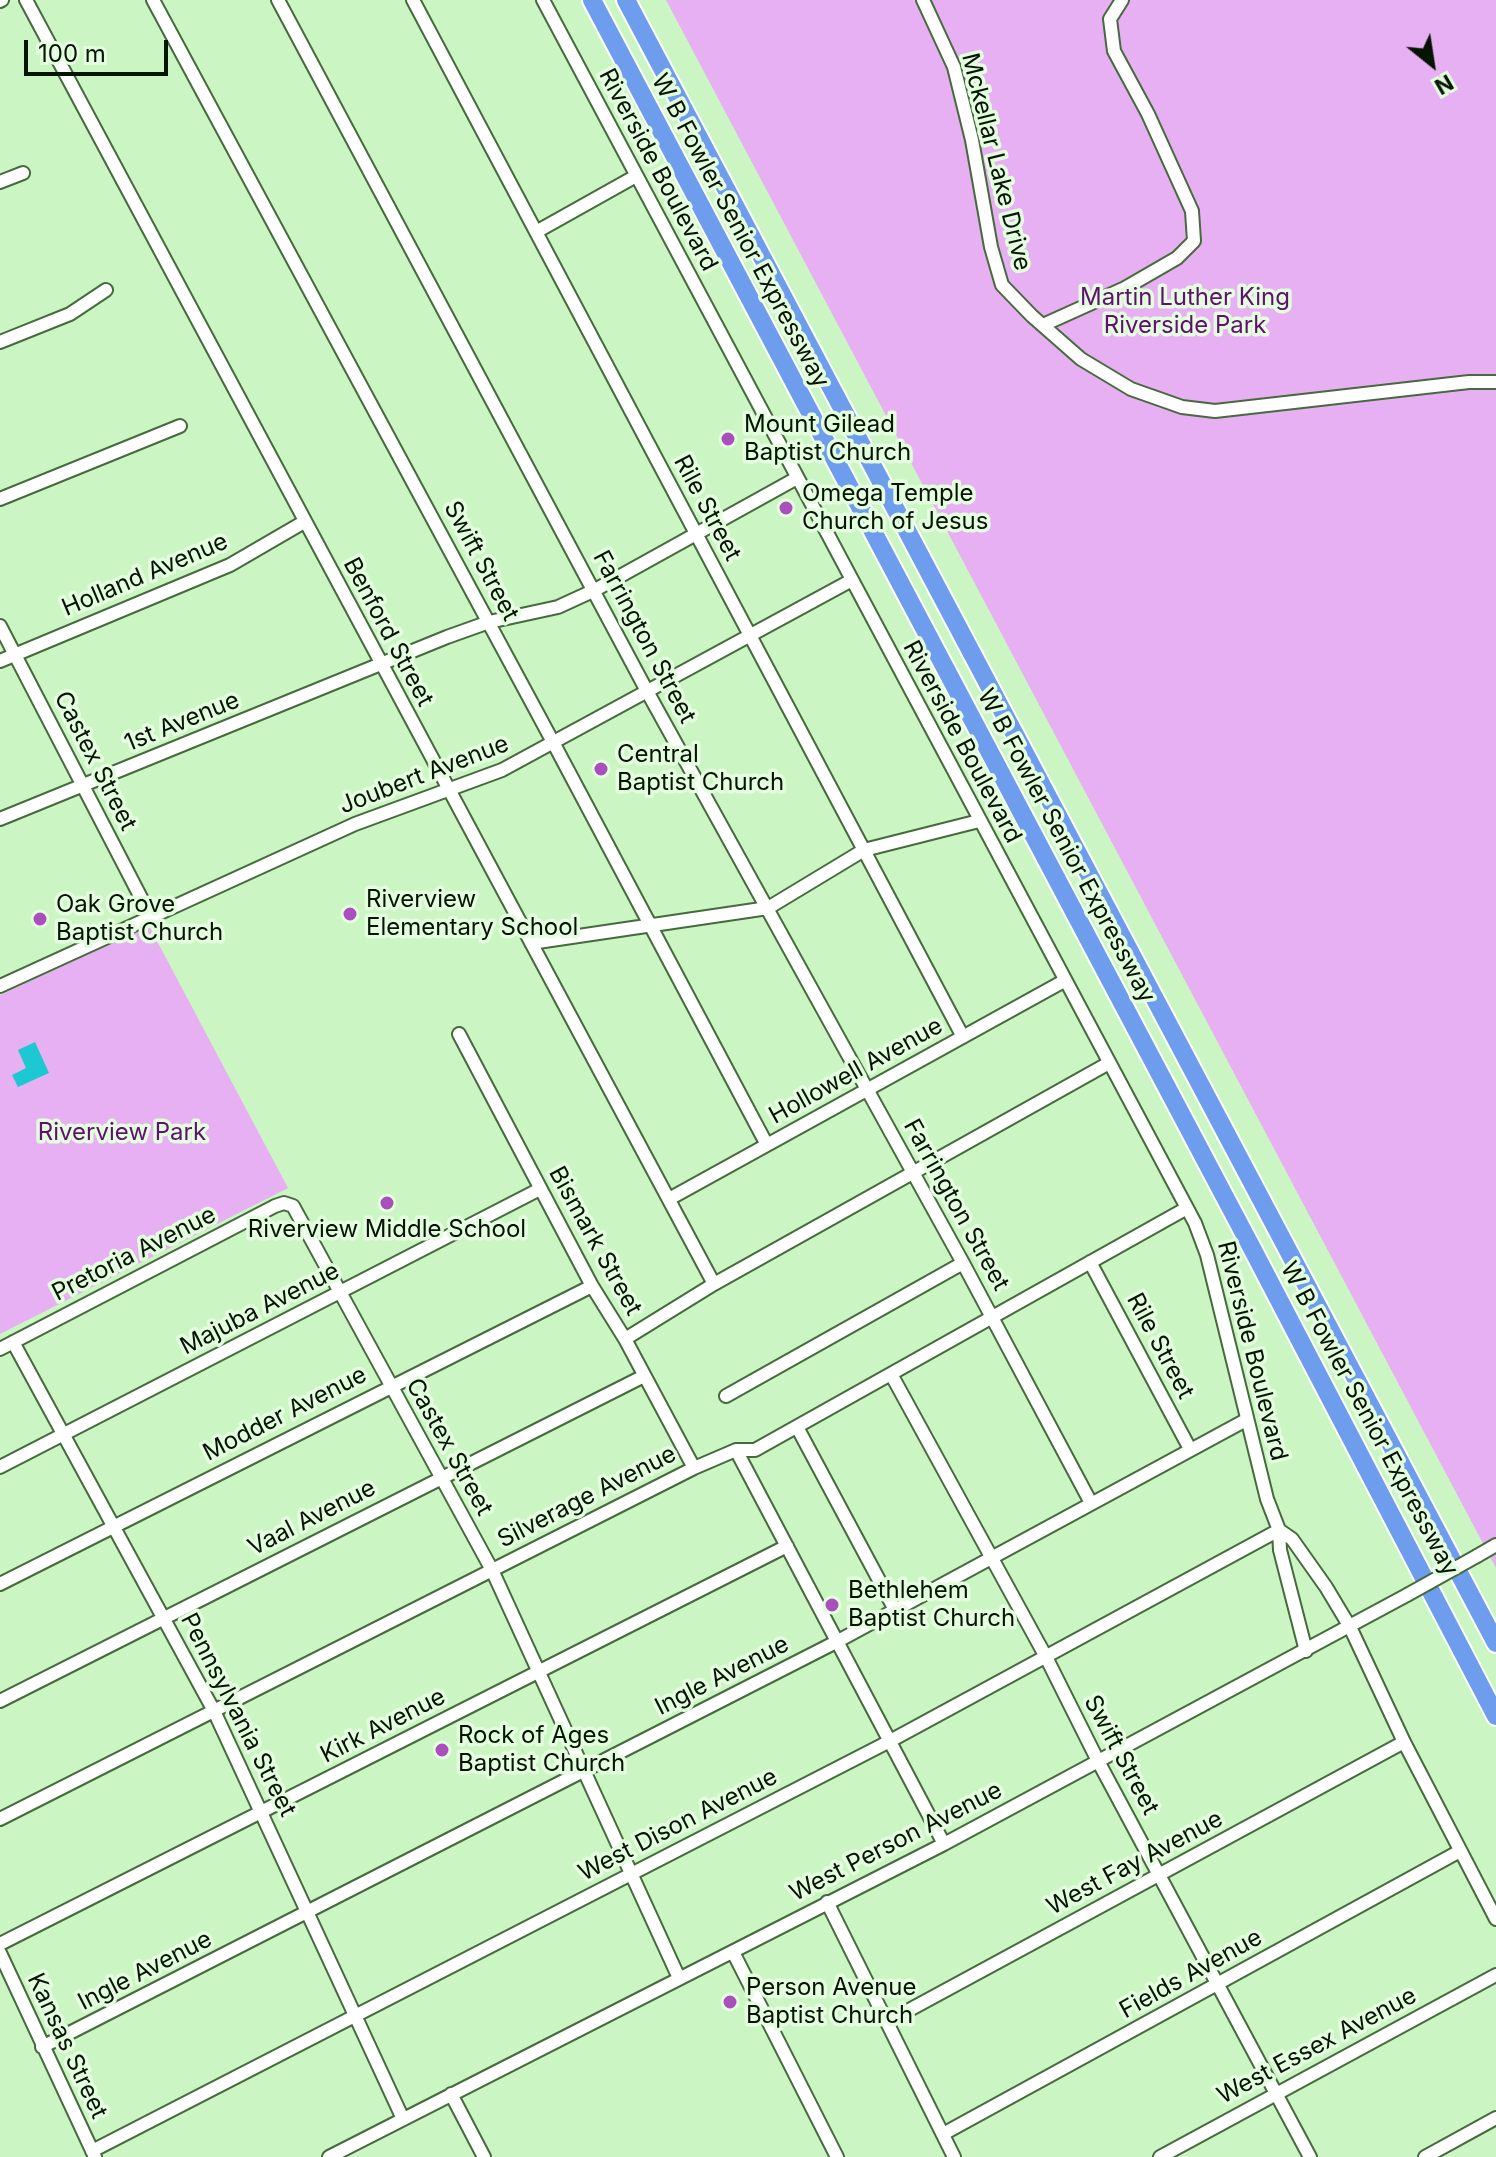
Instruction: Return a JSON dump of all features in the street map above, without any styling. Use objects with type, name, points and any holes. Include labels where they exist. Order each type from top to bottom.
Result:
[{"type":"highway","name":"W B Fowler Senior Expressway","points":[[592,0],[1496,1716]]},
{"type":"highway","name":"W B Fowler Senior Expressway","points":[[626,0],[1496,1643]]},
{"type":"street","name":"Benford Street","points":[[26,0],[714,1284]]},
{"type":"street","name":"Swift Street","points":[[153,0],[767,1145]]},
{"type":"street","name":"Farrington Street","points":[[278,0],[648,693],[993,1317],[1091,1503]]},
{"type":"street","name":"Rile Street","points":[[413,0],[963,1037]]},
{"type":"street","name":"Riverside Boulevard","points":[[543,0],[1187,1208],[1207,1255],[1246,1420],[1267,1499],[1279,1530],[1280,1550],[1306,1651]]},
{"type":"street","name":"Mckellar Lake Drive","points":[[923,0],[954,67],[972,140],[991,247],[1002,285],[1081,359],[1131,389],[1182,407],[1215,411],[1469,382],[1496,382]]},
{"type":"street","points":[[1043,325],[1125,288],[1177,258],[1194,241],[1192,211],[1148,114],[1114,51],[1110,19],[1122,0]]},
{"type":"street","points":[[0,182],[23,173]]},
{"type":"street","points":[[536,232],[636,176]]},
{"type":"street","points":[[0,342],[70,314],[106,290]]},
{"type":"street","points":[[0,499],[180,426]]},
{"type":"street","name":"1st Avenue","points":[[0,819],[489,622],[558,607],[595,590],[797,478]]},
{"type":"street","name":"Holland Avenue","points":[[0,661],[230,565],[304,522]]},
{"type":"street","name":"Joubert Avenue","points":[[0,986],[355,824],[502,770],[852,580]]},
{"type":"street","name":"Castex Street","points":[[0,626],[151,917]]},
{"type":"street","points":[[531,943],[768,908],[864,850],[979,821]]},
{"type":"street","name":"Hollowell Avenue","points":[[669,1199],[1064,981]]},
{"type":"street","name":"Bismark Street","points":[[459,1034],[592,1286],[625,1339],[694,1468]]},
{"type":"street","points":[[625,1339],[714,1284],[1109,1063]]},
{"type":"street","name":"Majuba Avenue","points":[[0,1467],[540,1189]]},
{"type":"street","name":"Castex Street","points":[[290,1204],[492,1570],[679,1978]]},
{"type":"street","name":"Pretoria Avenue","points":[[0,1349],[275,1206],[290,1204]]},
{"type":"street","name":"Silverage Avenue","points":[[0,1819],[694,1468],[736,1450],[755,1450],[1187,1208]]},
{"type":"street","name":"Rile Street","points":[[1090,1262],[1190,1449]]},
{"type":"street","points":[[726,1396],[963,1263]]},
{"type":"street","name":"Modder Avenue","points":[[0,1584],[592,1286]]},
{"type":"street","name":"Pennsylvania Street","points":[[13,1342],[214,1711],[403,2119]]},
{"type":"street","name":"Swift Street","points":[[891,1374],[1046,1657],[1098,1761],[1310,2157]]},
{"type":"street","name":"Vaal Avenue","points":[[0,1701],[644,1376]]},
{"type":"street","name":"Ingle Avenue","points":[[42,2047],[838,1641],[1246,1420]]},
{"type":"street","points":[[797,1427],[895,1610]]},
{"type":"street","points":[[736,1450],[944,1844]]},
{"type":"street","name":"Riverside Boulevard","points":[[1279,1530],[1292,1539],[1350,1627],[1404,1742],[1496,1919]]},
{"type":"street","name":"West Dison Avenue","points":[[93,2154],[355,2015],[890,1741],[1279,1530]]},
{"type":"street","name":"West Person Avenue","points":[[329,2157],[944,1844],[1306,1651],[1496,1545]]},
{"type":"street","name":"Kirk Avenue","points":[[0,1944],[787,1546]]},
{"type":"street","name":"West Fay Avenue","points":[[887,2022],[1404,1742]]},
{"type":"street","name":"Fields Avenue","points":[[943,2134],[1460,1851]]},
{"type":"street","points":[[827,1902],[954,2157]]},
{"type":"street","points":[[733,1952],[837,2157]]},
{"type":"street","name":"Kansas Street","points":[[0,1953],[93,2154]]},
{"type":"street","name":"West Essex Avenue","points":[[1160,2157],[1496,1975]]},
{"type":"street","points":[[451,2094],[484,2157]]},
{"type":"street","points":[[1425,2157],[1496,2118]]},
{"type":"green space","name":"Martin Luther King Riverside Park","points":[[666,0],[1496,0],[1496,1568]]},
{"type":"green space","name":"Riverview Park","points":[[149,926],[288,1188],[0,1334],[0,995]]},
{"type":"water","points":[[35,1042],[49,1073],[18,1087],[12,1075],[26,1068],[18,1050]]},
{"type":"place","name":"Mount Gilead Baptist Church","points":[[728,439]]},
{"type":"place","name":"Omega Temple Church of Jesus","points":[[786,508]]},
{"type":"place","name":"Central Baptist Church","points":[[601,769]]},
{"type":"place","name":"Riverview Elementary School","points":[[350,914]]},
{"type":"place","name":"Oak Grove Baptist Church","points":[[40,919]]},
{"type":"place","name":"Riverview Middle School","points":[[387,1203]]},
{"type":"place","name":"Bethlehem Baptist Church","points":[[832,1605]]},
{"type":"place","name":"Rock of Ages Baptist Church","points":[[442,1750]]},
{"type":"place","name":"Person Avenue Baptist Church","points":[[730,2002]]}]
